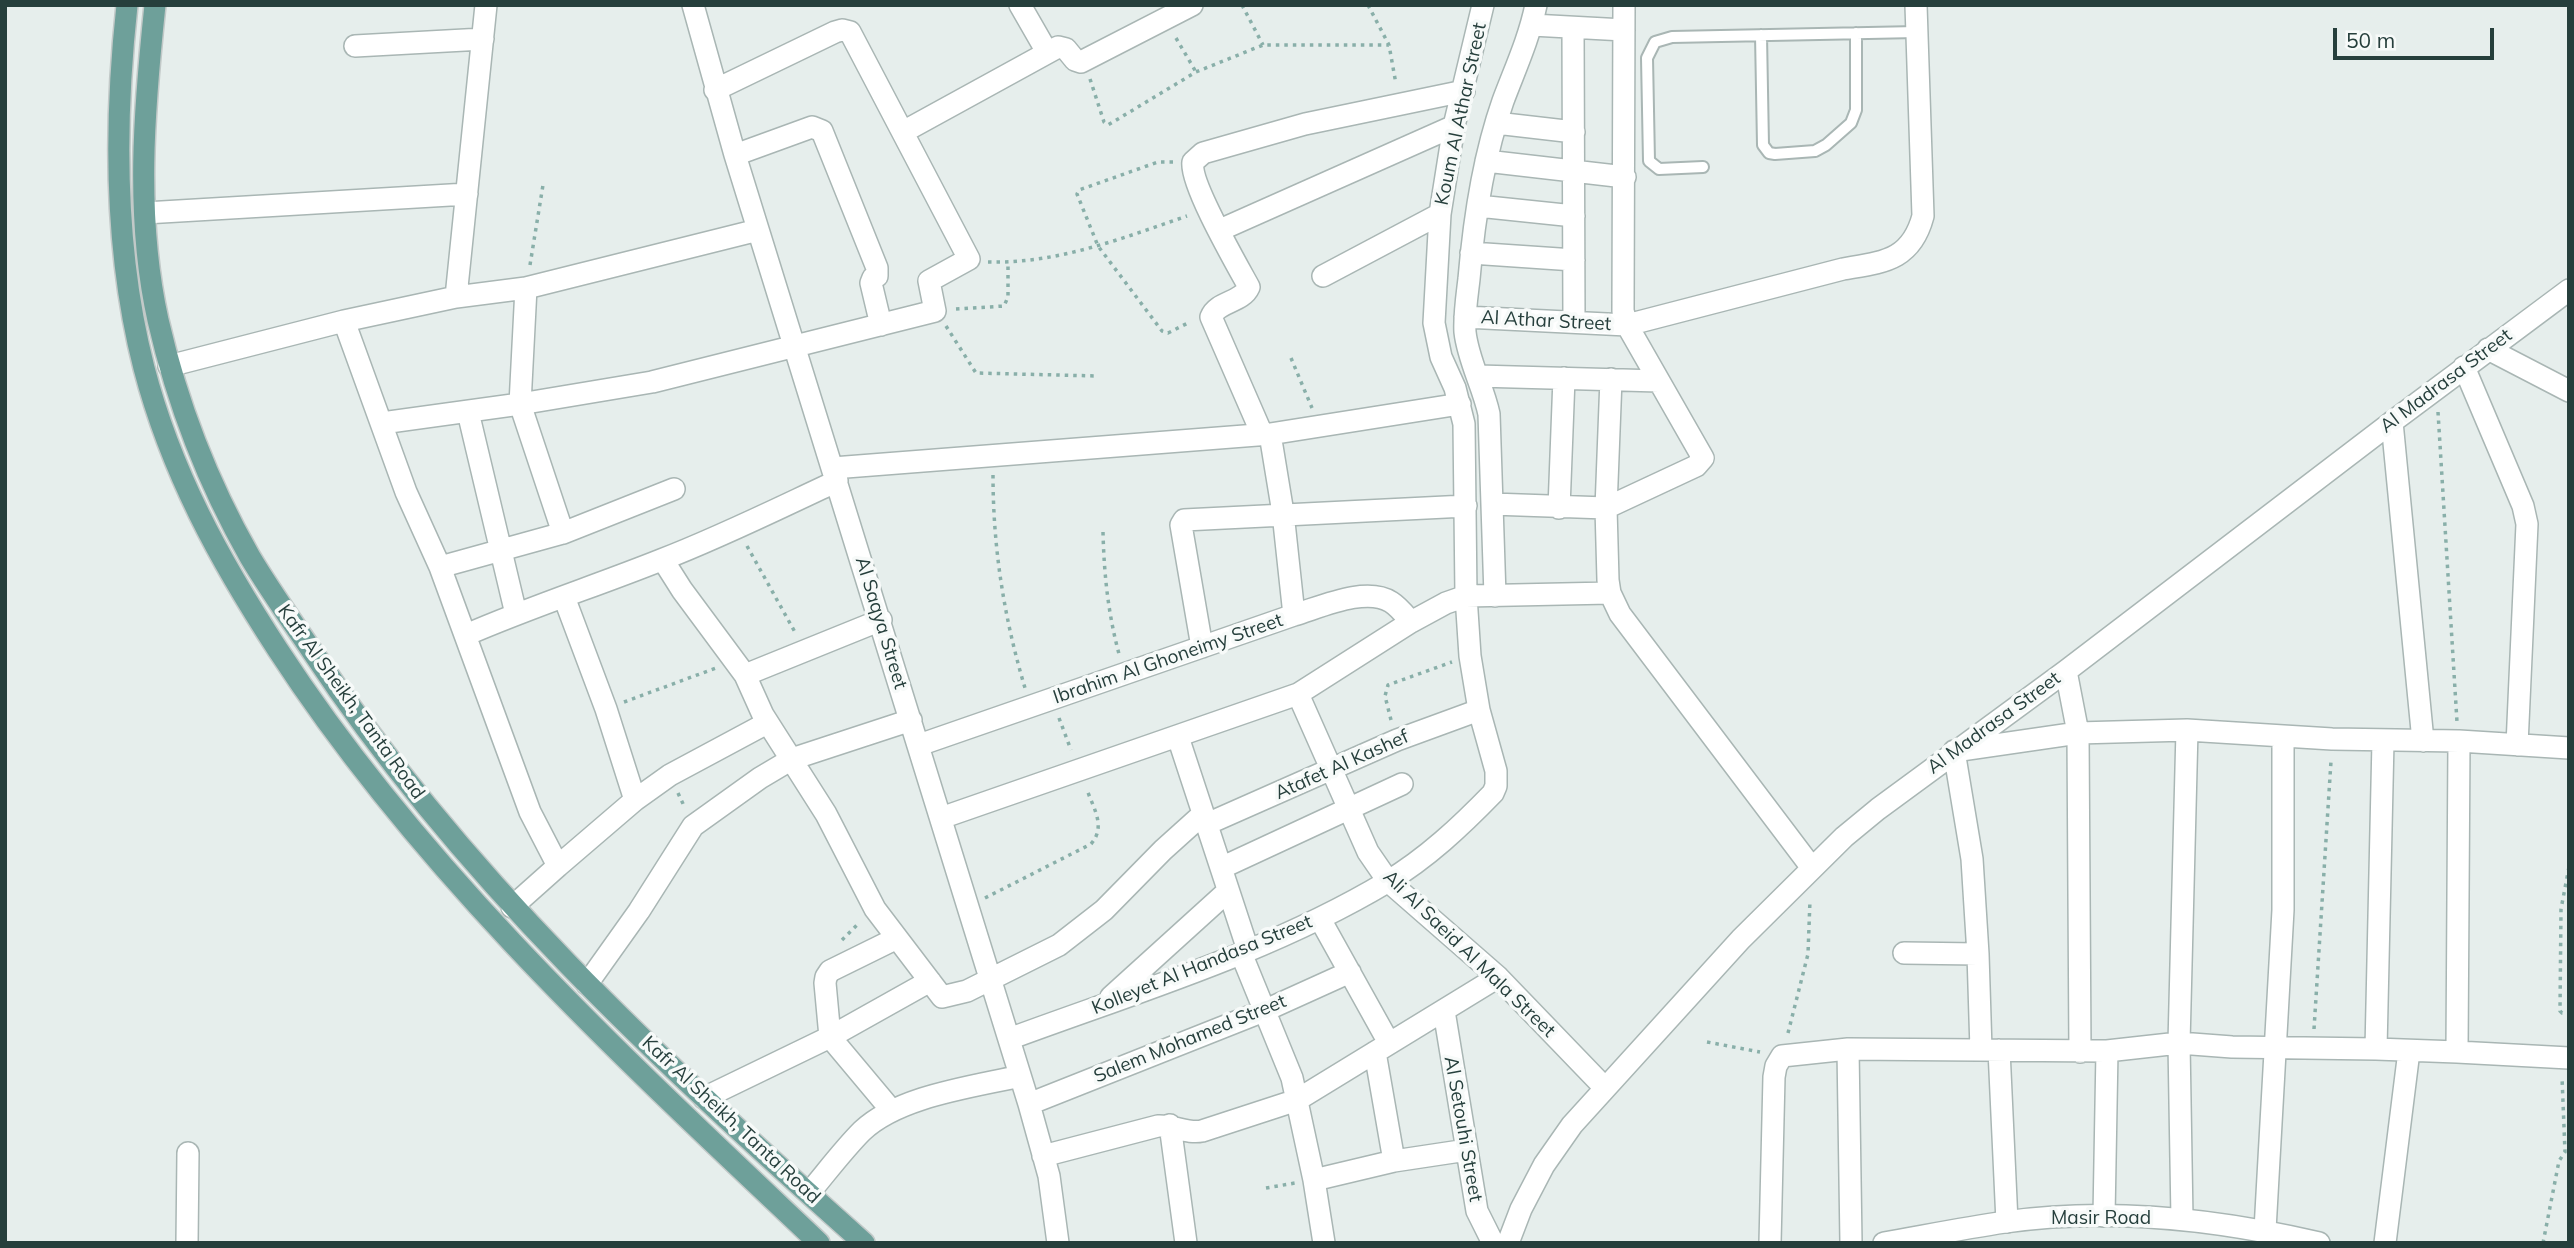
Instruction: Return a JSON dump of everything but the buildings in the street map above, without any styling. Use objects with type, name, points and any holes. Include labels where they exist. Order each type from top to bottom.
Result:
[{"type":"main road","name":"Kafr Al Sheikh, Tanta Road","points":[[127,5],[120,83],[120,173],[126,269],[133,319],[144,369],[174,459],[227,570],[299,682],[344,745],[441,866],[630,1064],[820,1243]]},
{"type":"main road","name":"Kafr Al Sheikh, Tanta Road","points":[[155,5],[146,107],[145,213],[155,303],[169,366],[204,465],[252,559],[333,683],[389,760],[449,835],[512,907],[704,1098],[864,1243]]},
{"type":"street","points":[[456,297],[486,5]]},
{"type":"street","name":"Al Saqya Street","points":[[694,5],[715,90],[1029,1104],[1052,1196],[1058,1243]]},
{"type":"street","points":[[1020,5],[1047,52]]},
{"type":"street","points":[[903,132],[1047,52],[1062,47],[1075,60],[1084,61],[1192,5]]},
{"type":"street","name":"Koum Al Athar Street","points":[[1466,596],[1465,443],[1460,404],[1441,357],[1434,323],[1440,214],[1454,126],[1483,5]]},
{"type":"street","points":[[1492,504],[1606,508],[1702,461],[1702,455],[1627,325],[1622,304],[1625,177],[1624,5]]},
{"type":"street","name":"Al Athar Street","points":[[1465,317],[1627,325],[1843,269],[1887,261],[1905,250],[1913,240],[1923,216],[1916,5]]},
{"type":"street","points":[[1534,15],[1573,27],[1624,30]]},
{"type":"street","name":"Koum Al Athar Street","points":[[1495,596],[1489,414],[1466,345],[1465,317],[1471,253],[1486,161],[1496,123],[1534,15]]},
{"type":"street","points":[[1573,27],[1574,322]]},
{"type":"street","points":[[382,423],[652,382],[936,310],[928,282],[969,259],[850,32],[842,30],[715,90]]},
{"type":"street","points":[[355,46],[483,39]]},
{"type":"street","points":[[1294,615],[1283,513],[1266,434],[1211,317],[1212,312],[1245,294],[1249,288],[1209,209],[1193,172],[1193,162],[1203,153],[1305,124],[1464,91]]},
{"type":"street","points":[[1496,123],[1574,132]]},
{"type":"street","points":[[1220,230],[1454,126]]},
{"type":"street","points":[[735,155],[812,127],[822,131],[877,268],[877,276],[871,283],[881,324]]},
{"type":"street","points":[[1486,161],[1625,177]]},
{"type":"street","points":[[145,213],[467,194]]},
{"type":"street","points":[[1478,206],[1574,216]]},
{"type":"street","points":[[1323,276],[1440,214]]},
{"type":"street","points":[[169,366],[344,321],[456,297],[526,288],[758,230]]},
{"type":"street","points":[[1471,253],[1574,260]]},
{"type":"street","points":[[526,288],[520,404],[564,533]]},
{"type":"street","name":"Al Madrasa Street","points":[[1508,1243],[1521,1209],[1544,1165],[1572,1125],[1697,985],[1811,868],[1878,809],[1954,751],[2066,671],[2569,290]]},
{"type":"street","points":[[344,321],[406,492],[440,567],[466,635],[530,812],[558,866]]},
{"type":"street","points":[[2488,349],[2569,391]]},
{"type":"street","points":[[2464,367],[2524,506],[2527,524],[2517,745]]},
{"type":"street","points":[[1478,376],[1659,381]]},
{"type":"street","points":[[1559,508],[1564,378]]},
{"type":"street","points":[[1611,379],[1606,508],[1610,593],[1620,614],[1811,868]]},
{"type":"street","points":[[466,635],[663,560],[737,528],[835,475],[993,455],[1266,434],[1460,404]]},
{"type":"street","points":[[468,412],[516,614]]},
{"type":"street","points":[[2392,422],[2423,741]]},
{"type":"street","points":[[440,567],[564,533],[674,489]]},
{"type":"street","points":[[1202,647],[1181,525],[1184,520],[1466,506]]},
{"type":"street","points":[[663,560],[740,668],[767,723],[826,814],[875,909],[930,981],[830,1037],[704,1098]]},
{"type":"street","points":[[941,818],[1297,694],[1411,622],[1466,596],[1610,593]]},
{"type":"street","name":"Ibrahim Al Ghoneimy Street","points":[[919,745],[1294,615],[1368,595],[1390,601],[1411,622]]},
{"type":"street","name":"Kolleyet Al Handasa Street","points":[[1009,1039],[1244,951],[1320,919],[1388,881],[1440,843],[1493,793],[1496,771],[1479,710],[1470,656],[1466,596]]},
{"type":"street","points":[[564,597],[606,709],[635,800]]},
{"type":"street","points":[[740,668],[806,652],[881,621]]},
{"type":"street","points":[[2066,671],[2078,733],[2080,1052]]},
{"type":"street","name":"Ali Al Saeid Al Mala Street","points":[[1297,694],[1368,852],[1388,881],[1498,977],[1605,1088]]},
{"type":"street","name":"Atafet Al Kashef","points":[[930,981],[941,996],[967,991],[1059,945],[1104,910],[1163,850],[1205,819],[1397,740],[1479,710]]},
{"type":"street","points":[[587,984],[639,911],[693,826],[760,778],[792,759],[911,720]]},
{"type":"street","points":[[512,907],[635,800],[670,775],[767,723]]},
{"type":"street","points":[[2007,1222],[1978,954],[1972,859],[1954,751],[2078,733],[2187,730],[2283,737],[2459,741],[2569,748]]},
{"type":"street","points":[[2182,1219],[2179,1043],[2187,730]]},
{"type":"street","points":[[1178,737],[1221,868],[1244,951],[1289,1069],[1314,1180],[1324,1243]]},
{"type":"street","points":[[2265,1230],[2283,910],[2283,737]]},
{"type":"street","points":[[2376,1049],[2383,741]]},
{"type":"street","points":[[2456,1052],[2459,741]]},
{"type":"street","points":[[1221,868],[1402,784]]},
{"type":"street","points":[[1101,1005],[1228,891]]},
{"type":"street","points":[[1320,919],[1350,972],[1382,1048],[1394,1161]]},
{"type":"street","points":[[892,1111],[830,1037],[825,983],[827,974],[897,938]]},
{"type":"street","points":[[1903,954],[1978,954]]},
{"type":"street","name":"Salem Mohamed Street","points":[[1029,1104],[1266,1010],[1350,972]]},
{"type":"street","points":[[1043,1156],[1170,1125],[1189,1132],[1202,1131],[1297,1100],[1498,977]]},
{"type":"street","name":"Al Setouhi Street","points":[[1444,1011],[1477,1211],[1493,1243]]},
{"type":"street","points":[[1770,1243],[1774,1076],[1782,1056],[1848,1049],[2080,1052],[2179,1043],[2565,1057]]},
{"type":"street","points":[[1848,1049],[1851,1243]]},
{"type":"street","points":[[2104,1216],[2107,1051]]},
{"type":"street","points":[[2385,1243],[2409,1051]]},
{"type":"street","points":[[809,1194],[863,1130],[892,1111],[944,1094],[1020,1076]]},
{"type":"street","points":[[1170,1125],[1186,1243]]},
{"type":"street","points":[[1314,1180],[1394,1161],[1466,1150]]},
{"type":"street","points":[[187,1243],[188,1153]]},
{"type":"street","name":"Masir Road","points":[[1894,1242],[2007,1222],[2104,1216],[2182,1219],[2265,1230],[2319,1243]]},
{"type":"lane","points":[[1703,167],[1659,169],[1649,160],[1647,58],[1650,49],[1663,38],[1917,32]]},
{"type":"lane","points":[[1760,35],[1763,145],[1769,153],[1775,155],[1815,151],[1851,123],[1856,110],[1856,33]]},
{"type":"path","points":[[1242,5],[1264,45]]},
{"type":"path","points":[[1368,5],[1389,45],[1400,103]]},
{"type":"path","points":[[1166,19],[1196,72]]},
{"type":"path","points":[[1084,61],[1104,122],[1108,125],[1196,72],[1264,45],[1389,45]]},
{"type":"path","points":[[1193,162],[1158,162],[1079,190],[1077,194],[1098,246],[1162,331],[1168,333],[1212,312]]},
{"type":"path","points":[[526,288],[543,185]]},
{"type":"path","points":[[1097,376],[976,373],[936,310],[1003,306],[1008,298],[1007,262],[1038,260],[1098,246],[1209,209]]},
{"type":"path","points":[[1291,358],[1321,427]]},
{"type":"path","points":[[2437,388],[2459,741]]},
{"type":"path","points":[[993,455],[993,519],[1000,583],[1012,646],[1031,708]]},
{"type":"path","points":[[737,528],[806,652]]},
{"type":"path","points":[[1103,532],[1104,580],[1112,627],[1125,674]]},
{"type":"path","points":[[1397,740],[1385,696],[1388,685],[1470,656]]},
{"type":"path","points":[[606,709],[740,668]]},
{"type":"path","points":[[969,906],[1091,844],[1097,836],[1100,827],[1098,818],[1052,700]]},
{"type":"path","points":[[2312,1049],[2332,739]]},
{"type":"path","points":[[670,775],[693,826]]},
{"type":"path","points":[[2569,867],[2561,909],[2560,1011],[2569,1013]]},
{"type":"path","points":[[1707,1042],[1782,1056],[1808,954],[1811,868]]},
{"type":"path","points":[[2543,1243],[2559,1161],[2567,1152],[2565,1057]]},
{"type":"path","points":[[1266,1188],[1314,1180]]}]
